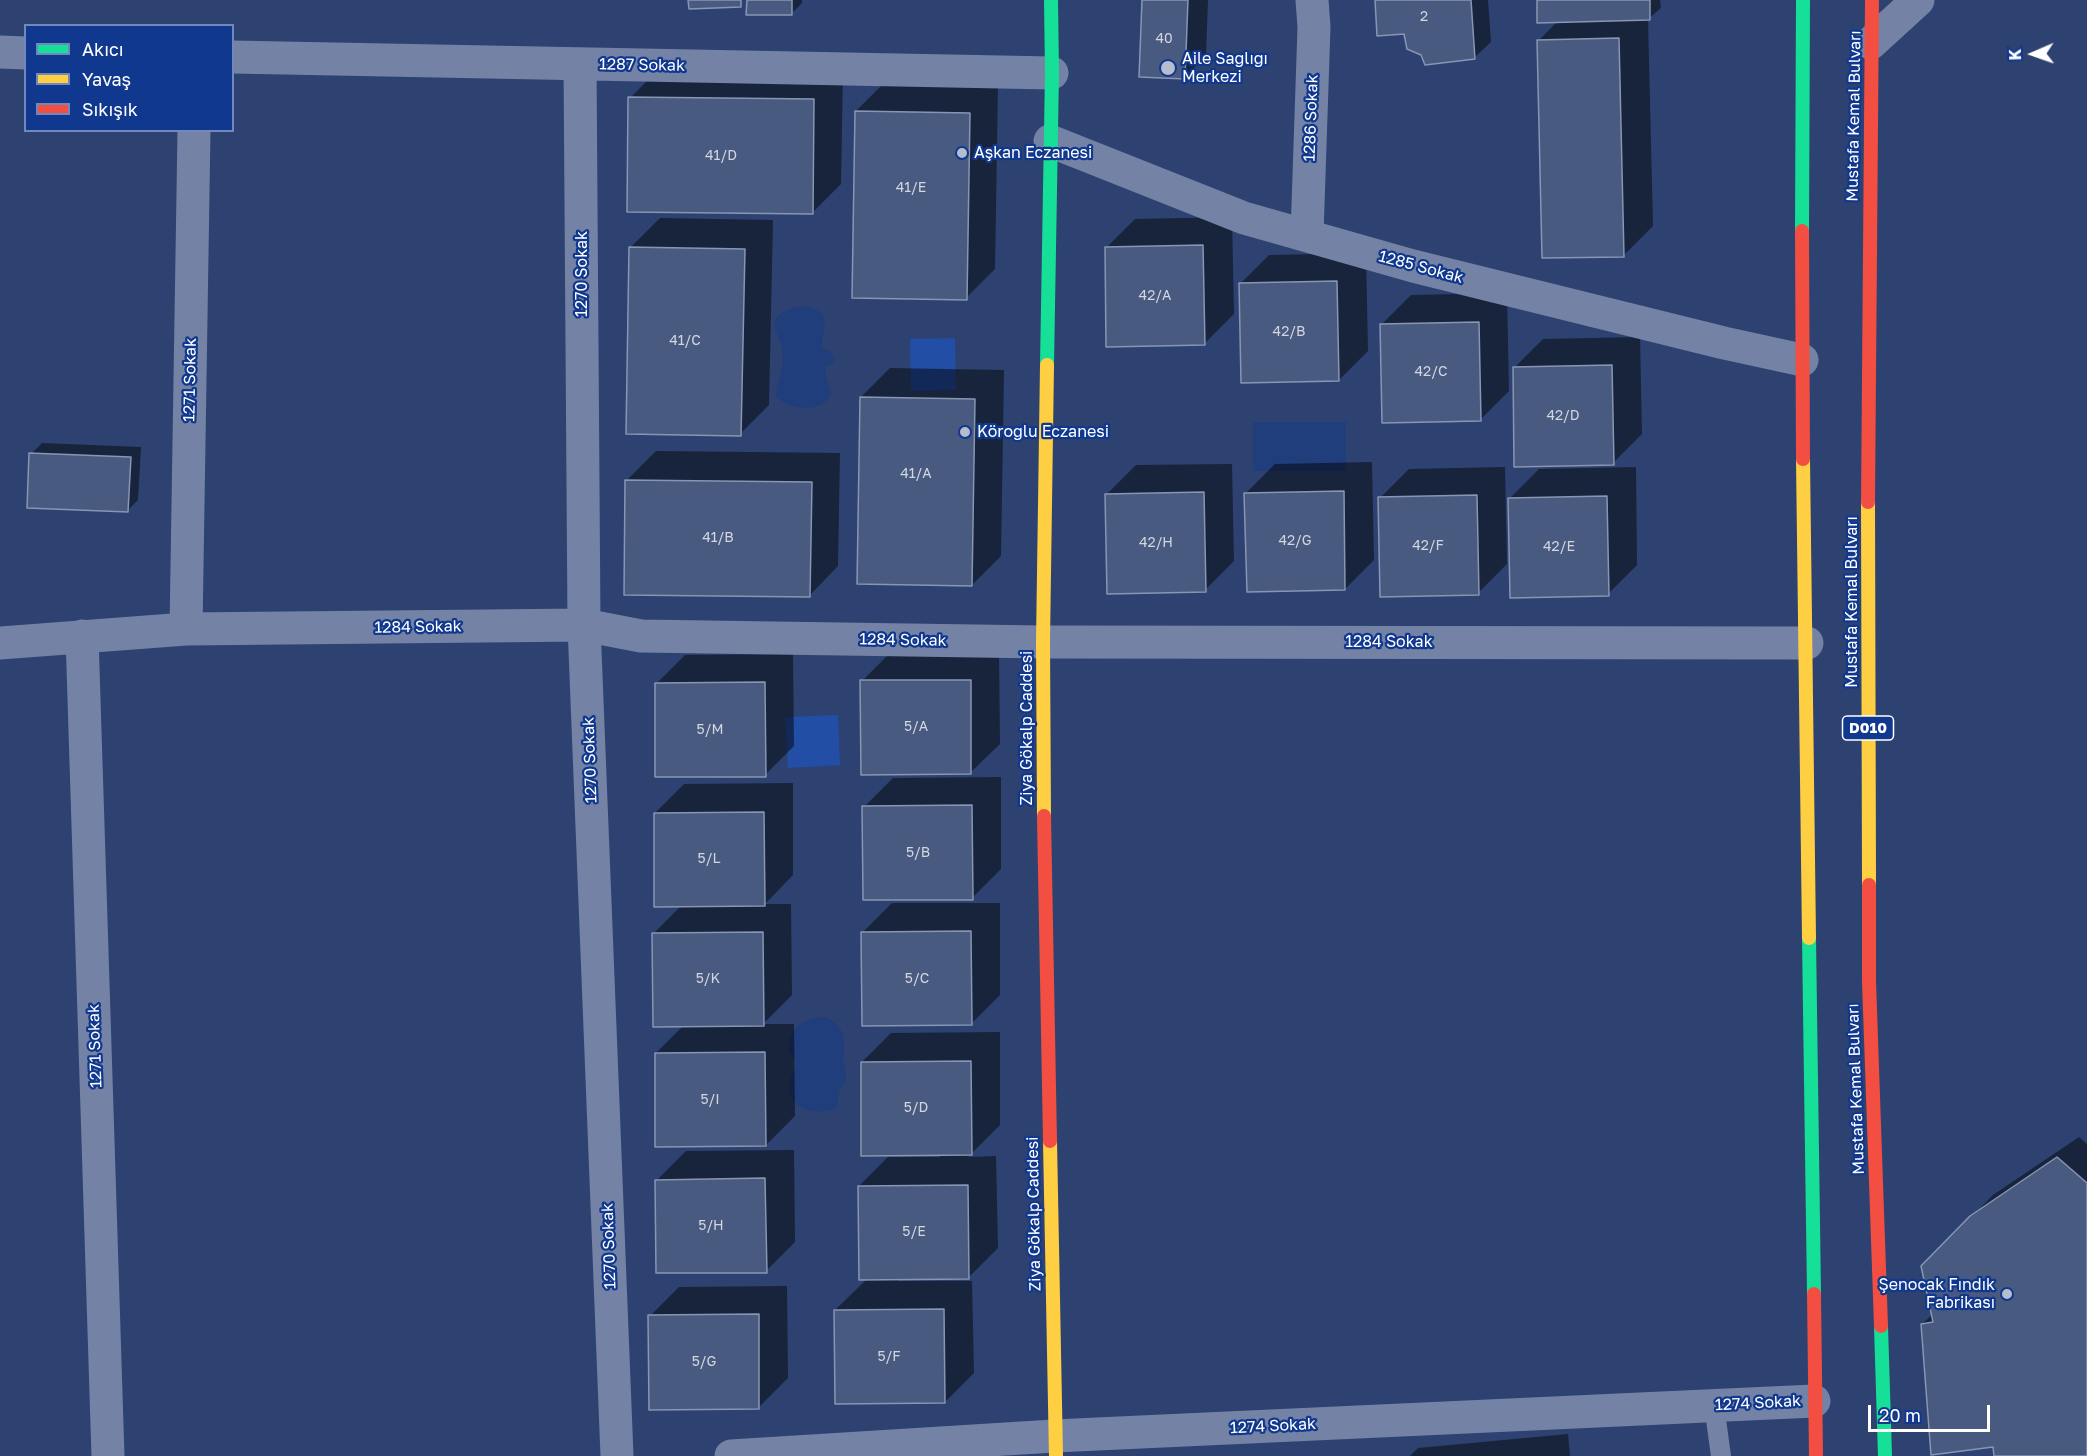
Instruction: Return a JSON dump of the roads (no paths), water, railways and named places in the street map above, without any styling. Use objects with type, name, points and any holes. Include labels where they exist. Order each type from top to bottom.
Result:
[{"type":"main road","name":"Ziya Gökalp Caddesi","points":[[1051,0],[1052,73],[1043,642],[1055,1446]]},
{"type":"main road","points":[[1803,0],[1802,360],[1816,1456]]},
{"type":"main road","name":"Mustafa Kemal Bulvarı","points":[[1874,4],[1871,43],[1868,412],[1869,981],[1885,1456]]},
{"type":"street","name":"1286 Sokak","points":[[1307,235],[1314,27],[1312,0]]},
{"type":"street","points":[[1871,43],[1918,0]]},
{"type":"street","points":[[0,52],[24,53]]},
{"type":"street","name":"1287 Sokak","points":[[234,57],[1052,73]]},
{"type":"street","name":"1270 Sokak","points":[[580,64],[584,625],[617,1456]]},
{"type":"street","name":"1271 Sokak","points":[[186,629],[194,132]]},
{"type":"street","name":"1285 Sokak","points":[[1050,141],[1244,218],[1413,266],[1802,360]]},
{"type":"street","name":"1284 Sokak","points":[[0,643],[186,629],[584,625],[641,636],[1043,642],[1807,643]]},
{"type":"street","name":"1271 Sokak","points":[[82,636],[108,1456]]},
{"type":"street","name":"1274 Sokak","points":[[731,1456],[1055,1446],[1714,1405],[1814,1401]]},
{"type":"lane","points":[[1714,1405],[1721,1456]]},
{"type":"place","name":"Aile Sağlığı Merkezi","points":[[1168,68]]},
{"type":"place","name":"Aşkan Eczanesi","points":[[962,153]]},
{"type":"place","name":"Köroğlu Eczanesi","points":[[965,432]]},
{"type":"place","name":"Şenocak Fındık Fabrikası","points":[[2007,1294]]}]
